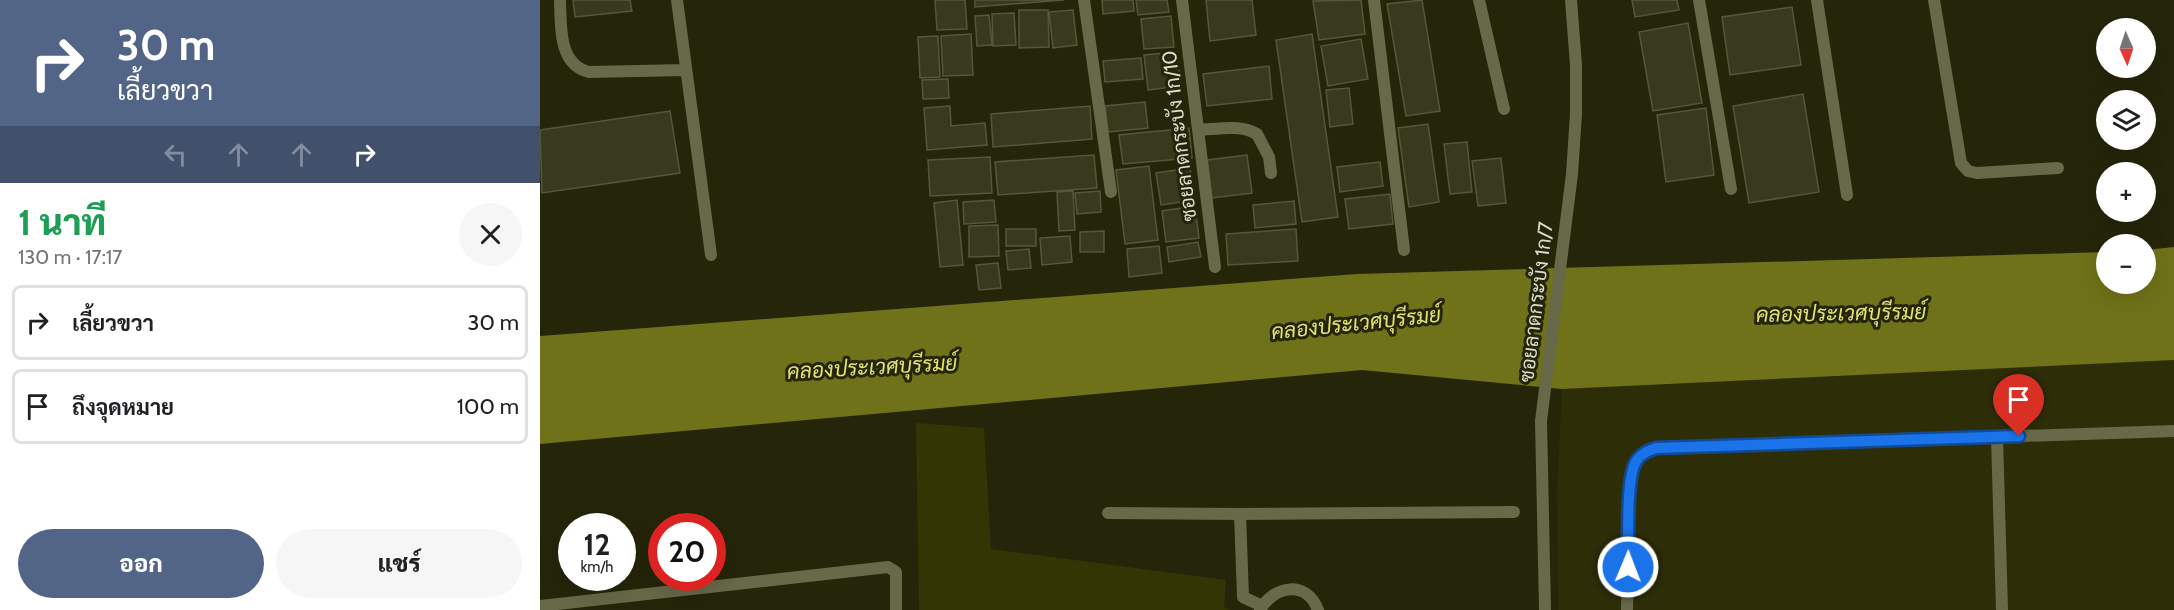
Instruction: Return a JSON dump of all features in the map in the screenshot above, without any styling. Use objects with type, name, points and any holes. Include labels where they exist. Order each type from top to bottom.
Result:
[{"type":"street","points":[[560,0],[561,33],[566,52],[580,70],[589,72],[686,70]]},
{"type":"street","points":[[677,0],[711,255]]},
{"type":"street","points":[[1084,0],[1111,192]]},
{"type":"street","name":"ซอยลาดกระบัง 1ก/10","points":[[1182,0],[1215,267]]},
{"type":"street","points":[[1374,0],[1404,250]]},
{"type":"street","points":[[1479,0],[1504,109]]},
{"type":"street","name":"ซอยลาดกระบัง 1ก/7","points":[[1545,610],[1541,513],[1541,421],[1572,174],[1576,65],[1571,0]]},
{"type":"street","points":[[1699,0],[1731,189]]},
{"type":"street","points":[[1817,0],[1847,195]]},
{"type":"street","points":[[1934,0],[1961,163],[1968,171],[1977,173],[2058,168]]},
{"type":"street","points":[[1198,130],[1244,127],[1254,132],[1269,157],[1271,173]]},
{"type":"street","points":[[1627,610],[1630,481],[1635,462],[1643,452],[1656,448],[2174,431]]},
{"type":"street","points":[[1997,437],[2002,610]]},
{"type":"street","points":[[1108,513],[1514,512]]},
{"type":"street","points":[[1240,514],[1243,597],[1261,608],[1273,594],[1292,589],[1311,597],[1318,610]]},
{"type":"street","points":[[540,606],[888,567],[896,572],[896,610]]},
{"type":"shaded area","points":[[2174,360],[2174,610],[1558,610],[1557,489],[1562,389]]},
{"type":"shaded area","points":[[916,423],[984,428],[991,549],[1226,580],[1224,607],[1231,610],[919,610]]},
{"type":"water","name":"คลองประเวศบุรีรมย์","points":[[2174,247],[2174,360],[1562,389],[1362,370],[540,444],[540,336],[1357,274],[2096,252],[2096,294],[2156,294],[2156,249]]},
{"type":"building","points":[[573,0],[630,0],[632,11],[575,17]]},
{"type":"building","points":[[935,0],[965,0],[967,29],[937,30]]},
{"type":"building","points":[[975,0],[1064,0],[975,7]]},
{"type":"building","points":[[1102,0],[1133,0],[1134,11],[1103,14]]},
{"type":"building","points":[[1136,0],[1167,0],[1169,12],[1138,15]]},
{"type":"building","points":[[1206,0],[1252,0],[1256,35],[1210,41]]},
{"type":"building","points":[[1361,0],[1365,34],[1319,40],[1313,1]]},
{"type":"building","points":[[1422,0],[1440,111],[1406,116],[1387,4]]},
{"type":"building","points":[[1632,0],[1677,0],[1679,10],[1635,17]]},
{"type":"building","points":[[1792,7],[1801,65],[1730,75],[1722,17]]},
{"type":"building","points":[[1019,10],[1048,10],[1049,47],[1019,48]]},
{"type":"building","points":[[1073,10],[1077,45],[1053,48],[1049,12]]},
{"type":"building","points":[[1014,13],[1016,45],[993,46],[992,14]]},
{"type":"building","points":[[989,15],[992,45],[977,46],[975,16]]},
{"type":"building","points":[[1171,16],[1174,47],[1144,49],[1141,19]]},
{"type":"building","points":[[1688,23],[1702,103],[1653,111],[1639,32]]},
{"type":"building","points":[[971,34],[973,75],[943,76],[941,36]]},
{"type":"building","points":[[1312,34],[1338,217],[1302,222],[1276,40]]},
{"type":"building","points":[[938,36],[940,77],[920,78],[918,37]]},
{"type":"building","points":[[1361,39],[1368,79],[1328,86],[1321,46]]},
{"type":"building","points":[[1177,52],[1181,86],[1148,90],[1144,55]]},
{"type":"building","points":[[1141,58],[1143,79],[1105,82],[1103,61]]},
{"type":"building","points":[[1269,66],[1272,99],[1207,106],[1203,74]]},
{"type":"building","points":[[948,79],[949,98],[923,99],[922,80]]},
{"type":"building","points":[[1349,88],[1353,124],[1330,127],[1326,90]]},
{"type":"building","points":[[1803,94],[1819,192],[1749,203],[1733,106]]},
{"type":"building","points":[[1145,102],[1148,128],[1108,132],[1105,106]]},
{"type":"building","points":[[950,106],[951,126],[985,123],[987,145],[927,150],[924,108]]},
{"type":"building","points":[[1090,106],[1092,139],[993,147],[991,114]]},
{"type":"building","points":[[1706,108],[1714,175],[1666,182],[1657,115]]},
{"type":"building","points":[[670,111],[680,173],[542,193],[540,130]]},
{"type":"building","points":[[1428,124],[1439,202],[1409,207],[1398,128]]},
{"type":"building","points":[[1189,128],[1192,158],[1123,164],[1119,135]]},
{"type":"building","points":[[1467,142],[1472,192],[1450,194],[1444,144]]},
{"type":"building","points":[[1094,155],[1097,188],[998,195],[995,162]]},
{"type":"building","points":[[1247,155],[1252,193],[1212,198],[1207,160]]},
{"type":"building","points":[[990,157],[992,193],[930,196],[928,160]]},
{"type":"building","points":[[1501,158],[1506,203],[1478,206],[1472,161]]},
{"type":"building","points":[[1380,162],[1383,186],[1340,192],[1337,167]]},
{"type":"building","points":[[1149,166],[1158,240],[1125,244],[1116,170]]},
{"type":"building","points":[[1190,168],[1195,200],[1161,205],[1156,173]]},
{"type":"building","points":[[1073,191],[1075,230],[1059,231],[1057,192]]},
{"type":"building","points":[[1100,191],[1101,212],[1077,214],[1075,193]]},
{"type":"building","points":[[1390,194],[1393,224],[1349,229],[1345,199]]},
{"type":"building","points":[[957,200],[963,265],[940,267],[934,203]]},
{"type":"building","points":[[994,200],[996,222],[964,224],[963,202]]},
{"type":"building","points":[[1294,201],[1296,224],[1255,228],[1253,205]]},
{"type":"building","points":[[1195,206],[1199,238],[1166,242],[1162,211]]},
{"type":"building","points":[[998,225],[999,256],[969,257],[969,226]]},
{"type":"building","points":[[1006,229],[1036,229],[1036,246],[1006,246]]},
{"type":"building","points":[[1296,229],[1298,261],[1228,265],[1226,234]]},
{"type":"building","points":[[1104,231],[1104,252],[1080,252],[1080,232]]},
{"type":"building","points":[[1070,236],[1072,262],[1042,265],[1040,238]]},
{"type":"building","points":[[1198,242],[1201,257],[1169,262],[1167,247]]},
{"type":"building","points":[[1159,246],[1162,273],[1129,277],[1127,249]]},
{"type":"building","points":[[1029,249],[1031,268],[1008,270],[1006,251]]},
{"type":"building","points":[[998,263],[1001,288],[979,290],[976,265]]},
{"type":"route","points":[[1628,567],[1630,481],[1635,462],[1643,452],[1656,448],[2019,436]]}]
